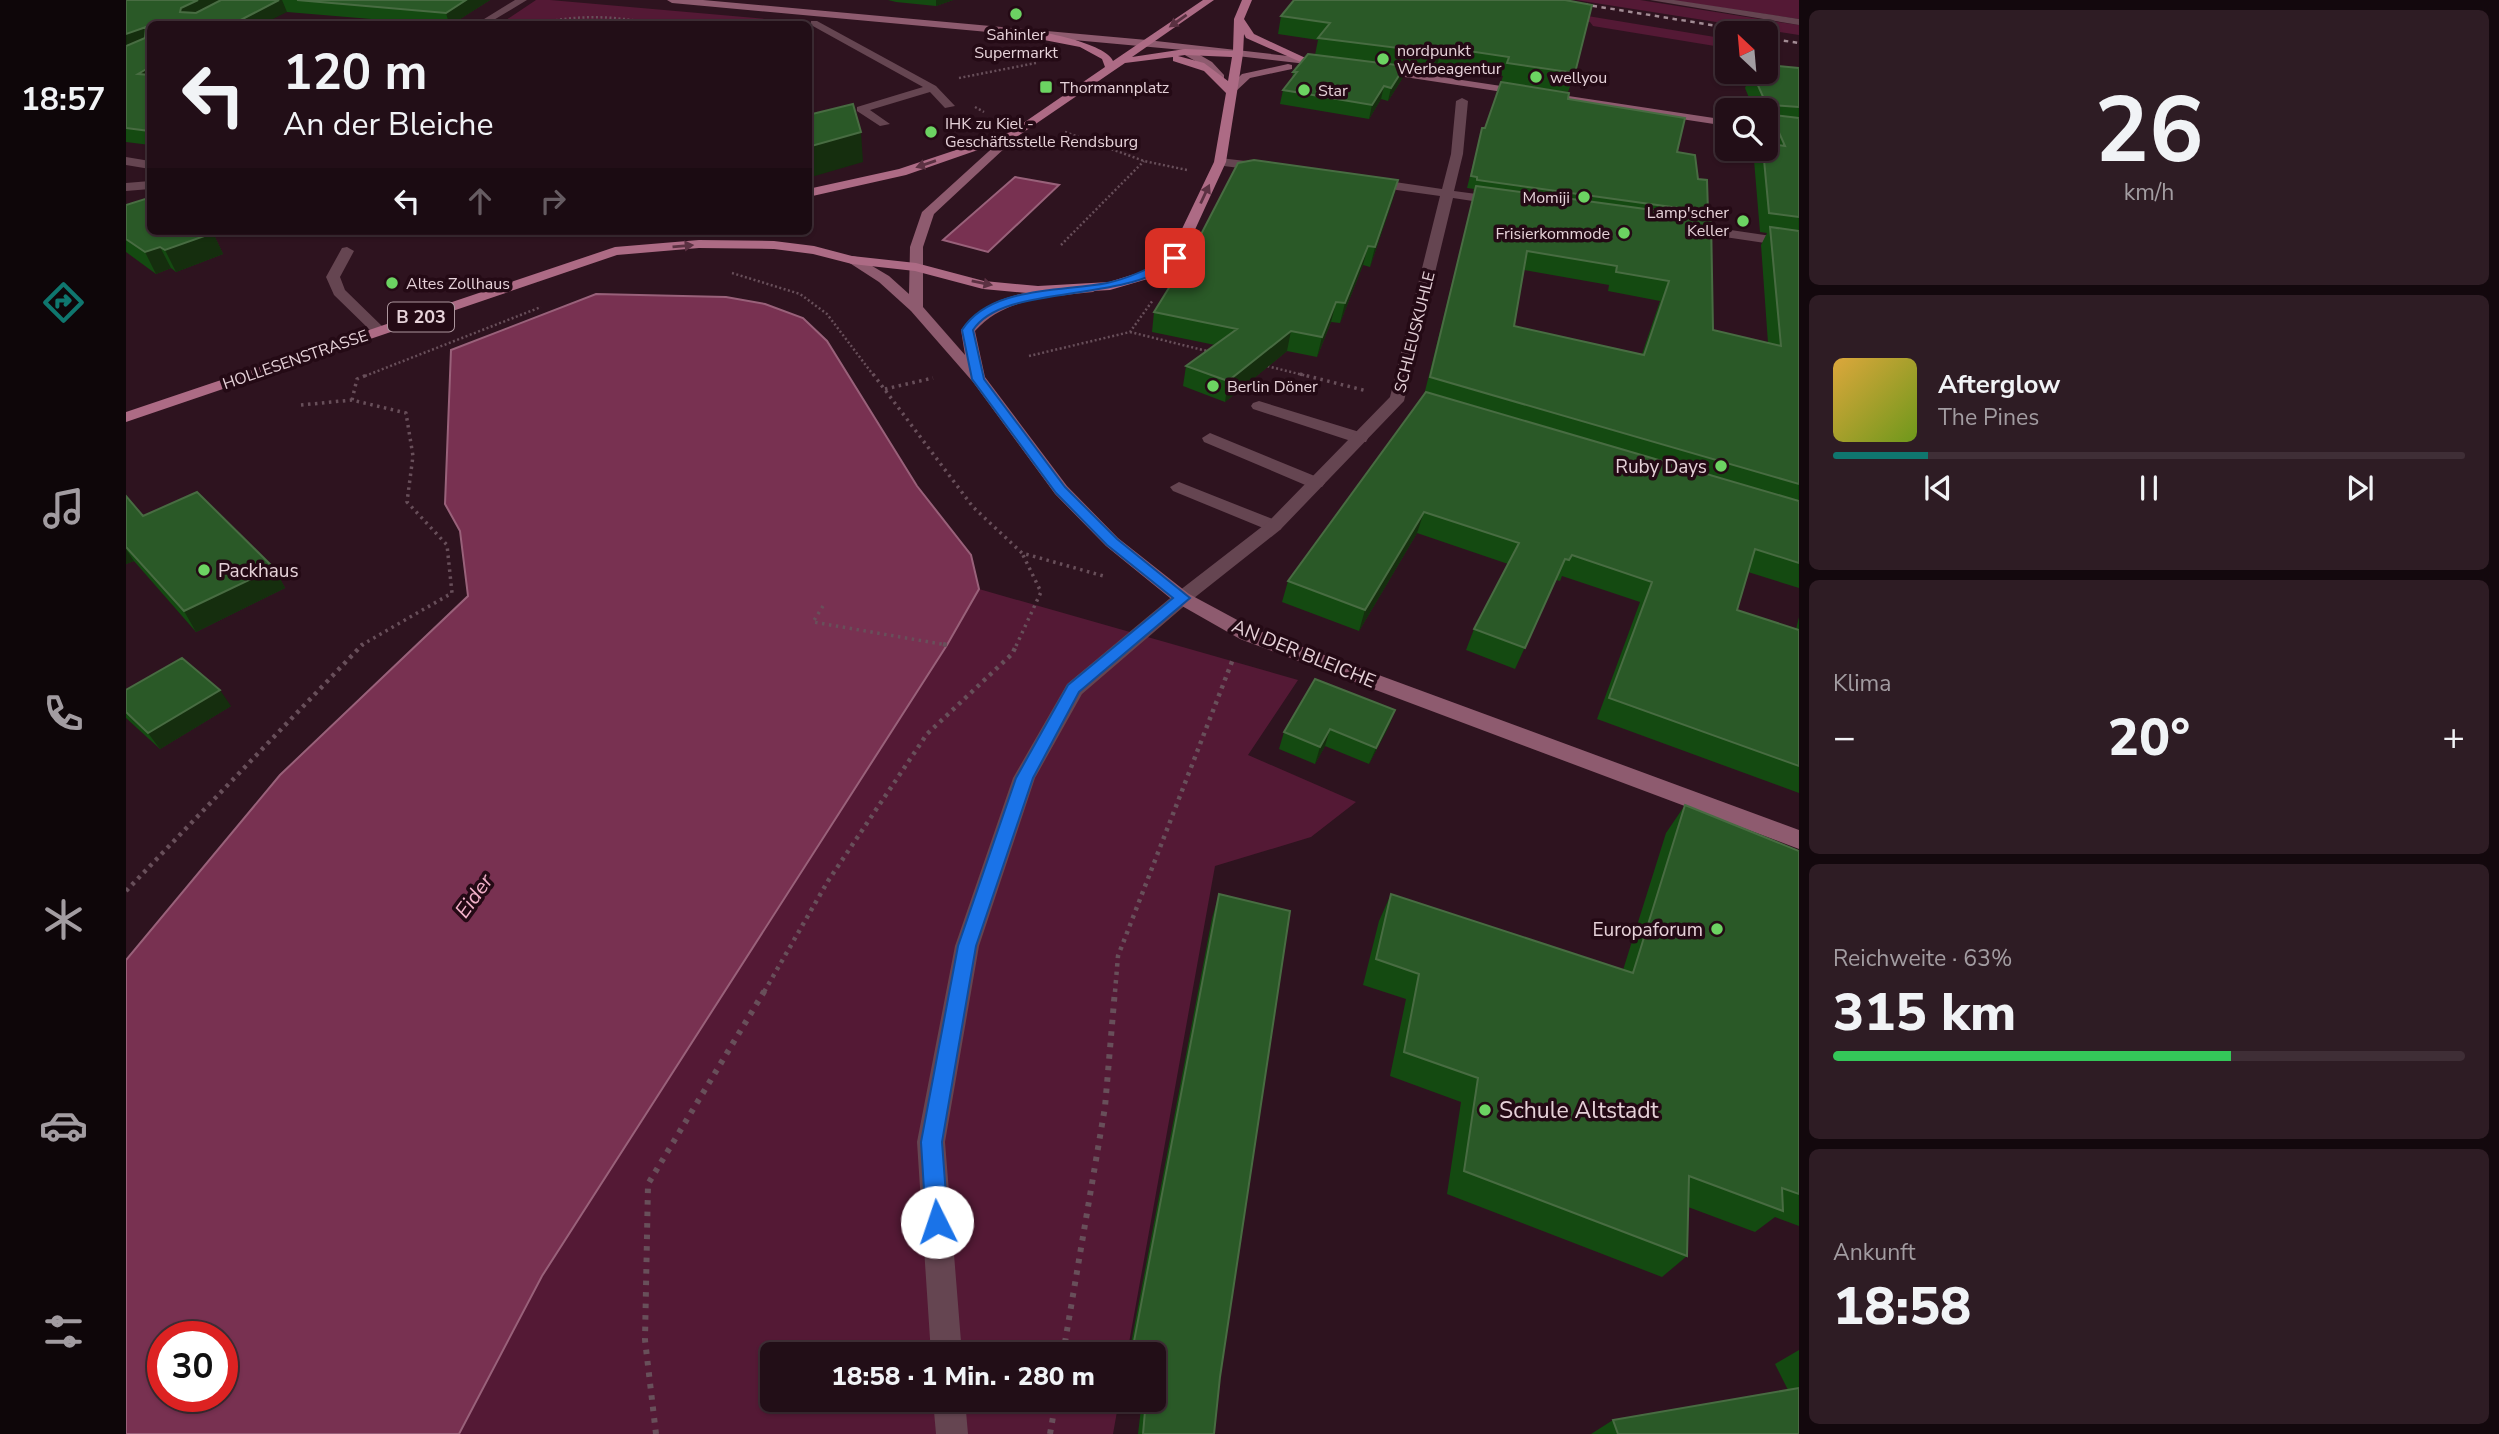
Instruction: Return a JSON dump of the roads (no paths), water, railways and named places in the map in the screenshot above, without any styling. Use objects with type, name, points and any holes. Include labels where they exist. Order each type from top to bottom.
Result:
[{"type":"main road","points":[[672,0],[1152,44],[1335,66],[1292,66],[1265,70],[1247,76],[1230,91],[1208,64],[1185,52],[1152,44]]},
{"type":"main road","points":[[916,308],[915,249],[920,226],[928,212],[1014,134],[1109,67],[1152,44],[1209,0]]},
{"type":"main road","name":"B 203","points":[[916,267],[983,285],[1038,290],[1110,286],[1146,275],[1175,258],[1220,162],[1238,54],[1239,19],[1247,0]]},
{"type":"main road","points":[[1239,19],[1250,36],[1307,61]]},
{"type":"main road","points":[[1017,32],[1083,45],[1107,57],[1109,67]]},
{"type":"main road","points":[[1109,67],[1141,57],[1185,52],[1238,54]]},
{"type":"main road","points":[[1141,57],[1182,60],[1202,65],[1220,77]]},
{"type":"main road","points":[[1362,69],[1715,121]]},
{"type":"main road","points":[[812,192],[902,172],[1014,134]]},
{"type":"main road","name":"B 203","points":[[615,251],[667,235]]},
{"type":"main road","name":"HOLLESENSTRASSE","points":[[126,417],[615,251],[699,244],[774,245],[814,250],[852,260],[916,267]]},
{"type":"main road","name":"AN DER BLEICHE","points":[[852,260],[884,279],[916,308],[978,379],[1061,490],[1112,542],[1182,598],[1247,634],[1799,840]]},
{"type":"main road","points":[[978,379],[968,330],[974,319],[991,308],[1023,299],[1110,286]]},
{"type":"street","points":[[486,21],[522,0]]},
{"type":"street","points":[[1655,0],[1799,22]]},
{"type":"street","points":[[812,23],[835,14]]},
{"type":"street","points":[[812,25],[932,88],[949,106]]},
{"type":"street","points":[[884,124],[860,109],[932,88]]},
{"type":"street","name":"SCHLEUSKUHLE","points":[[945,1342],[931,1142],[967,946],[1024,778],[1074,689],[1182,598],[1274,526],[1360,438],[1404,400],[1457,154],[1462,101]]},
{"type":"street","points":[[126,161],[147,164]]},
{"type":"street","points":[[1220,162],[1273,168]]},
{"type":"street","points":[[1354,180],[1516,203]]},
{"type":"street","points":[[126,187],[147,185]]},
{"type":"street","points":[[1664,225],[1799,244]]},
{"type":"street","points":[[347,251],[333,277],[338,292],[379,331]]},
{"type":"street","points":[[1259,406],[1360,438]]},
{"type":"street","points":[[1210,438],[1316,483]]},
{"type":"street","points":[[1179,486],[1274,526]]},
{"type":"street","points":[[950,1412],[952,1434]]},
{"type":"water","points":[[1015,177],[1059,185],[988,252],[943,240]]},
{"type":"water","name":"Eider","points":[[596,294],[726,297],[765,304],[803,318],[827,341],[917,486],[971,555],[979,589],[947,645],[542,1276],[459,1434],[126,1434],[126,960],[280,775],[468,596],[460,531],[445,504],[451,350]]},
{"type":"railway","points":[[1557,0],[1715,26]]},
{"type":"railway","points":[[1778,40],[1799,43]]},
{"type":"place","name":"Sahinler Supermarkt","points":[[1016,14]]},
{"type":"place","name":"nordpunkt Werbeagentur","points":[[1383,59]]},
{"type":"place","name":"wellyou","points":[[1536,77]]},
{"type":"place","name":"Thormannplatz","points":[[1046,87]]},
{"type":"place","name":"Star","points":[[1304,90]]},
{"type":"place","name":"IHK zu Kiel - Geschäftsstelle Rendsburg","points":[[931,132]]},
{"type":"place","name":"Momiji","points":[[1584,197]]},
{"type":"place","name":"Lamp'scher Keller","points":[[1743,221]]},
{"type":"place","name":"Frisierkommode","points":[[1624,233]]},
{"type":"place","name":"Altes Zollhaus","points":[[392,283]]},
{"type":"place","name":"Berlin Döner","points":[[1213,386]]},
{"type":"place","name":"Ruby Days","points":[[1721,466]]},
{"type":"place","name":"Packhaus","points":[[204,570]]},
{"type":"place","name":"Europaforum","points":[[1717,929]]},
{"type":"place","name":"Schule Altstadt","points":[[1485,1110]]}]
